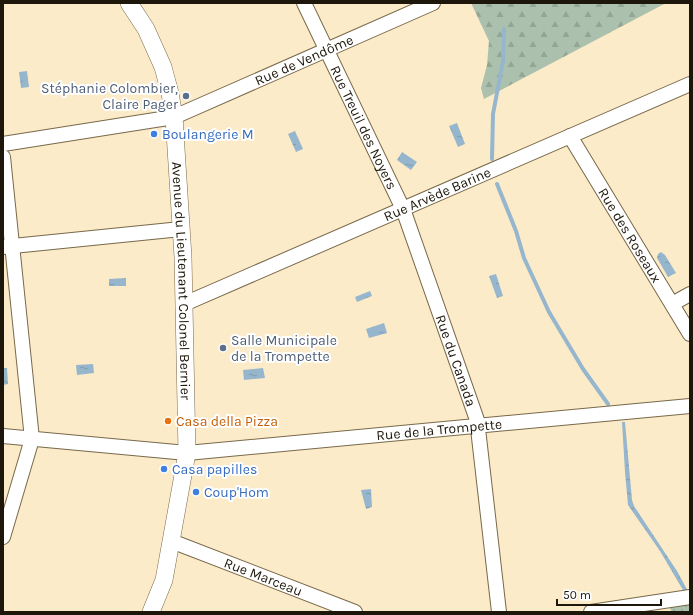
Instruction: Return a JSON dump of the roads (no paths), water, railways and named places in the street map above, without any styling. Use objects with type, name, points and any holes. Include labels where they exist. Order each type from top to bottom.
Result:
[{"type":"street","name":"Avenue du Lieutenant Colonel Bernier","points":[[129,3],[146,30],[163,67],[174,117],[184,304],[187,454],[164,580],[151,612]]},
{"type":"street","name":"Rue Treuil des Noyers","points":[[304,3],[403,209]]},
{"type":"street","name":"Rue de Vendôme","points":[[3,144],[174,117],[433,3]]},
{"type":"street","name":"Rue Arvède Barine","points":[[184,304],[690,84]]},
{"type":"street","name":"Rue des Roseaux","points":[[570,136],[690,334]]},
{"type":"street","points":[[3,157],[7,247],[32,439],[3,537]]},
{"type":"street","name":"Rue du Canada","points":[[403,209],[477,420],[499,612]]},
{"type":"street","points":[[7,247],[181,229]]},
{"type":"street","points":[[672,304],[690,294]]},
{"type":"street","name":"Rue de la Trompette","points":[[3,436],[187,454],[690,406]]},
{"type":"street","name":"Rue Marceau","points":[[171,541],[355,612]]},
{"type":"street","points":[[591,612],[686,597]]},
{"type":"water","points":[[27,71],[29,87],[21,88],[19,72]]},
{"type":"water","points":[[457,123],[465,144],[458,147],[449,126]]},
{"type":"water","points":[[295,131],[303,149],[296,152],[288,134]]},
{"type":"water","points":[[402,152],[417,162],[411,170],[397,160]]},
{"type":"water","points":[[661,252],[665,255],[676,273],[668,277],[657,258],[658,254]]},
{"type":"water","points":[[496,274],[503,296],[497,298],[489,276]]},
{"type":"water","points":[[126,278],[126,286],[109,286],[109,279]]},
{"type":"water","points":[[370,291],[372,296],[357,302],[355,297]]},
{"type":"water","points":[[384,323],[387,333],[369,338],[366,329]]},
{"type":"water","points":[[93,364],[94,373],[77,375],[76,365]]},
{"type":"water","points":[[3,368],[7,368],[8,384],[3,385]]},
{"type":"water","points":[[263,368],[265,378],[244,380],[243,370]]},
{"type":"water","points":[[622,422],[625,422],[632,500],[634,506],[677,571],[690,595],[690,602],[660,551],[628,505]]},
{"type":"water","points":[[371,489],[372,507],[366,509],[361,490]]},
{"type":"waterway","points":[[492,159],[493,114],[503,61],[504,29]]},
{"type":"waterway","points":[[497,184],[516,231],[524,258],[549,312],[583,369],[608,404]]},
{"type":"place","name":"Stéphanie Colombier, Claire Pager","points":[[186,96]]},
{"type":"place","name":"Boulangerie M","points":[[154,134]]},
{"type":"place","name":"Salle Municipale de la Trompette","points":[[223,348]]},
{"type":"place","name":"Casa della Pizza","points":[[168,421]]},
{"type":"place","name":"Casa papilles","points":[[164,469]]},
{"type":"place","name":"Coup'Hom","points":[[196,492]]}]
